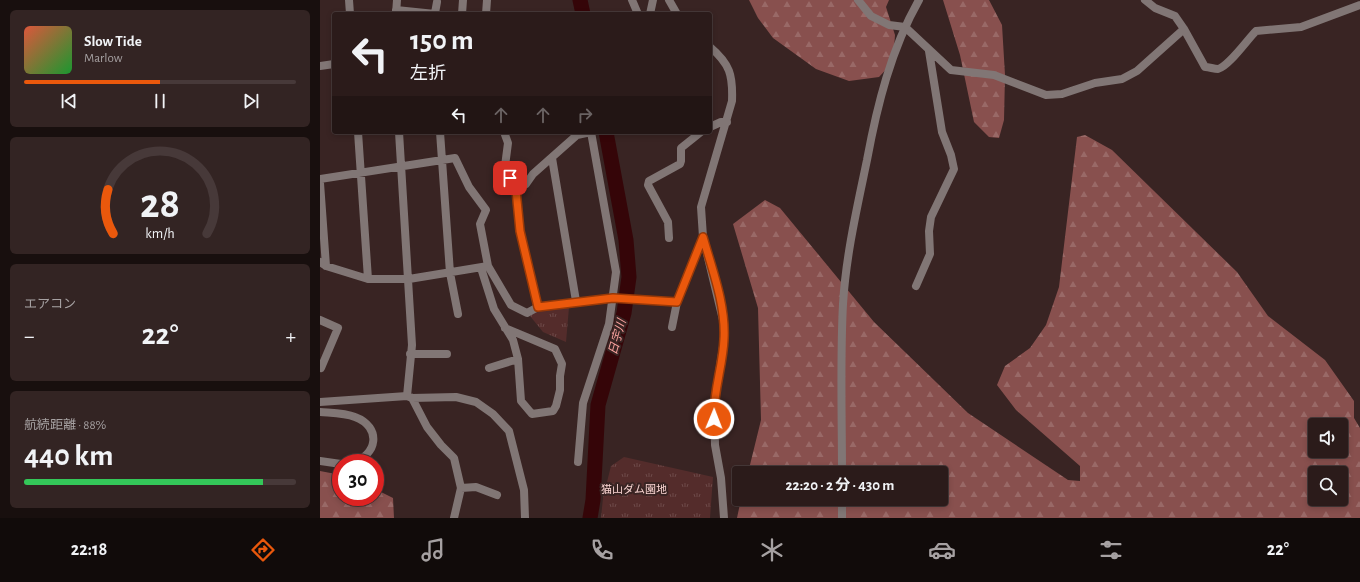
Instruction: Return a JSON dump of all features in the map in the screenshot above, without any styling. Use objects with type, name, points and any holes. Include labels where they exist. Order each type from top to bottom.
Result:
[{"type":"street","points":[[349,0],[350,12]]},
{"type":"street","points":[[396,0],[396,12]]},
{"type":"street","points":[[463,0],[464,12]]},
{"type":"street","points":[[486,12],[487,0]]},
{"type":"street","points":[[632,0],[637,12]]},
{"type":"street","points":[[650,12],[652,0]]},
{"type":"street","points":[[669,0],[676,12]]},
{"type":"street","points":[[858,0],[871,16],[889,25],[905,27],[951,70],[994,75],[1046,95],[1062,94],[1095,83],[1122,79],[1137,71],[1184,30]]},
{"type":"street","points":[[1145,0],[1155,8],[1175,16],[1205,67],[1217,69],[1229,63],[1240,47],[1256,31],[1301,27],[1360,5]]},
{"type":"street","points":[[435,12],[437,2]]},
{"type":"street","points":[[842,466],[843,302],[851,240],[873,128],[889,71],[905,27],[918,2]]},
{"type":"street","points":[[712,49],[729,67],[733,84],[732,101],[701,207],[703,237],[724,324],[724,340],[714,406],[715,445],[721,478],[724,518]]},
{"type":"street","points":[[916,286],[930,254],[929,231],[931,217],[954,169],[952,155],[942,132],[929,51]]},
{"type":"street","points":[[320,66],[332,64]]},
{"type":"street","points":[[712,126],[721,122],[726,122]]},
{"type":"street","points":[[358,134],[368,279]]},
{"type":"street","points":[[399,134],[409,278],[410,397],[427,426],[441,445],[454,458],[461,488],[454,518]]},
{"type":"street","points":[[440,134],[450,273],[458,314]]},
{"type":"street","points":[[505,134],[508,143],[505,166],[516,190],[520,231],[538,307]]},
{"type":"street","points":[[516,190],[526,184],[533,174],[577,135],[582,134]]},
{"type":"street","points":[[578,462],[583,403],[602,349],[613,298],[616,272],[591,134]]},
{"type":"street","points":[[669,238],[668,222],[648,185],[649,181],[680,164],[681,148],[698,134]]},
{"type":"street","points":[[320,178],[455,158],[469,187],[486,210],[480,224],[485,267],[494,309],[505,328],[513,340],[518,359],[521,401],[532,414],[553,411],[560,390],[562,364],[555,348],[505,328]]},
{"type":"street","points":[[552,158],[576,301]]},
{"type":"street","points":[[320,183],[323,264],[368,279],[409,278],[485,267]]},
{"type":"street","points":[[672,327],[677,302],[703,237]]},
{"type":"street","points":[[485,267],[511,305],[527,313],[538,307],[576,301],[613,298],[677,302]]},
{"type":"street","points":[[320,320],[338,328],[321,368],[320,367]]},
{"type":"street","points":[[410,354],[446,354]]},
{"type":"street","points":[[489,368],[518,359]]},
{"type":"street","points":[[320,402],[410,397],[456,397],[476,402],[493,414],[508,431],[524,490],[525,518]]},
{"type":"street","points":[[320,412],[355,417],[367,425],[374,436],[371,448],[366,454]]},
{"type":"street","points":[[320,461],[332,463]]},
{"type":"street","points":[[461,488],[476,488],[497,495]]},
{"type":"street","points":[[842,506],[842,518]]},
{"type":"green space","points":[[749,0],[889,0],[886,7],[895,35],[893,62],[879,77],[849,81],[816,69],[773,38],[758,18]]},
{"type":"green space","points":[[943,0],[989,0],[1002,25],[1005,75],[1004,120],[999,138],[989,137],[974,122],[960,55]]},
{"type":"green space","points":[[1085,135],[1112,150],[1237,272],[1268,316],[1325,360],[1354,401],[1354,418],[1360,428],[1360,518],[737,518],[740,506],[948,506],[948,466],[750,466],[761,420],[758,308],[733,224],[765,200],[780,208],[874,322],[968,413],[1068,480],[1080,481],[1080,466],[1016,410],[997,385],[1005,366],[1030,348],[1046,325],[1059,287],[1077,137]]},
{"type":"green space","points":[[569,307],[566,342],[543,332],[530,316],[539,310]]},
{"type":"green space","name":"猫山ダム園地","points":[[624,457],[713,477],[710,518],[601,518],[603,498],[611,466]]},
{"type":"green space","points":[[320,471],[332,473],[332,506],[384,506],[384,494],[393,498],[394,518],[320,518]]},
{"type":"waterway","name":"日宇川","points":[[580,0],[583,12]]},
{"type":"waterway","name":"日宇川","points":[[590,518],[593,500],[598,405],[624,313],[629,277],[626,240],[606,134]]},
{"type":"route","points":[[510,178],[516,190],[520,231],[538,307],[576,301],[613,298],[677,302],[703,237],[715,280],[724,324],[724,340],[718,373],[714,419]]}]
